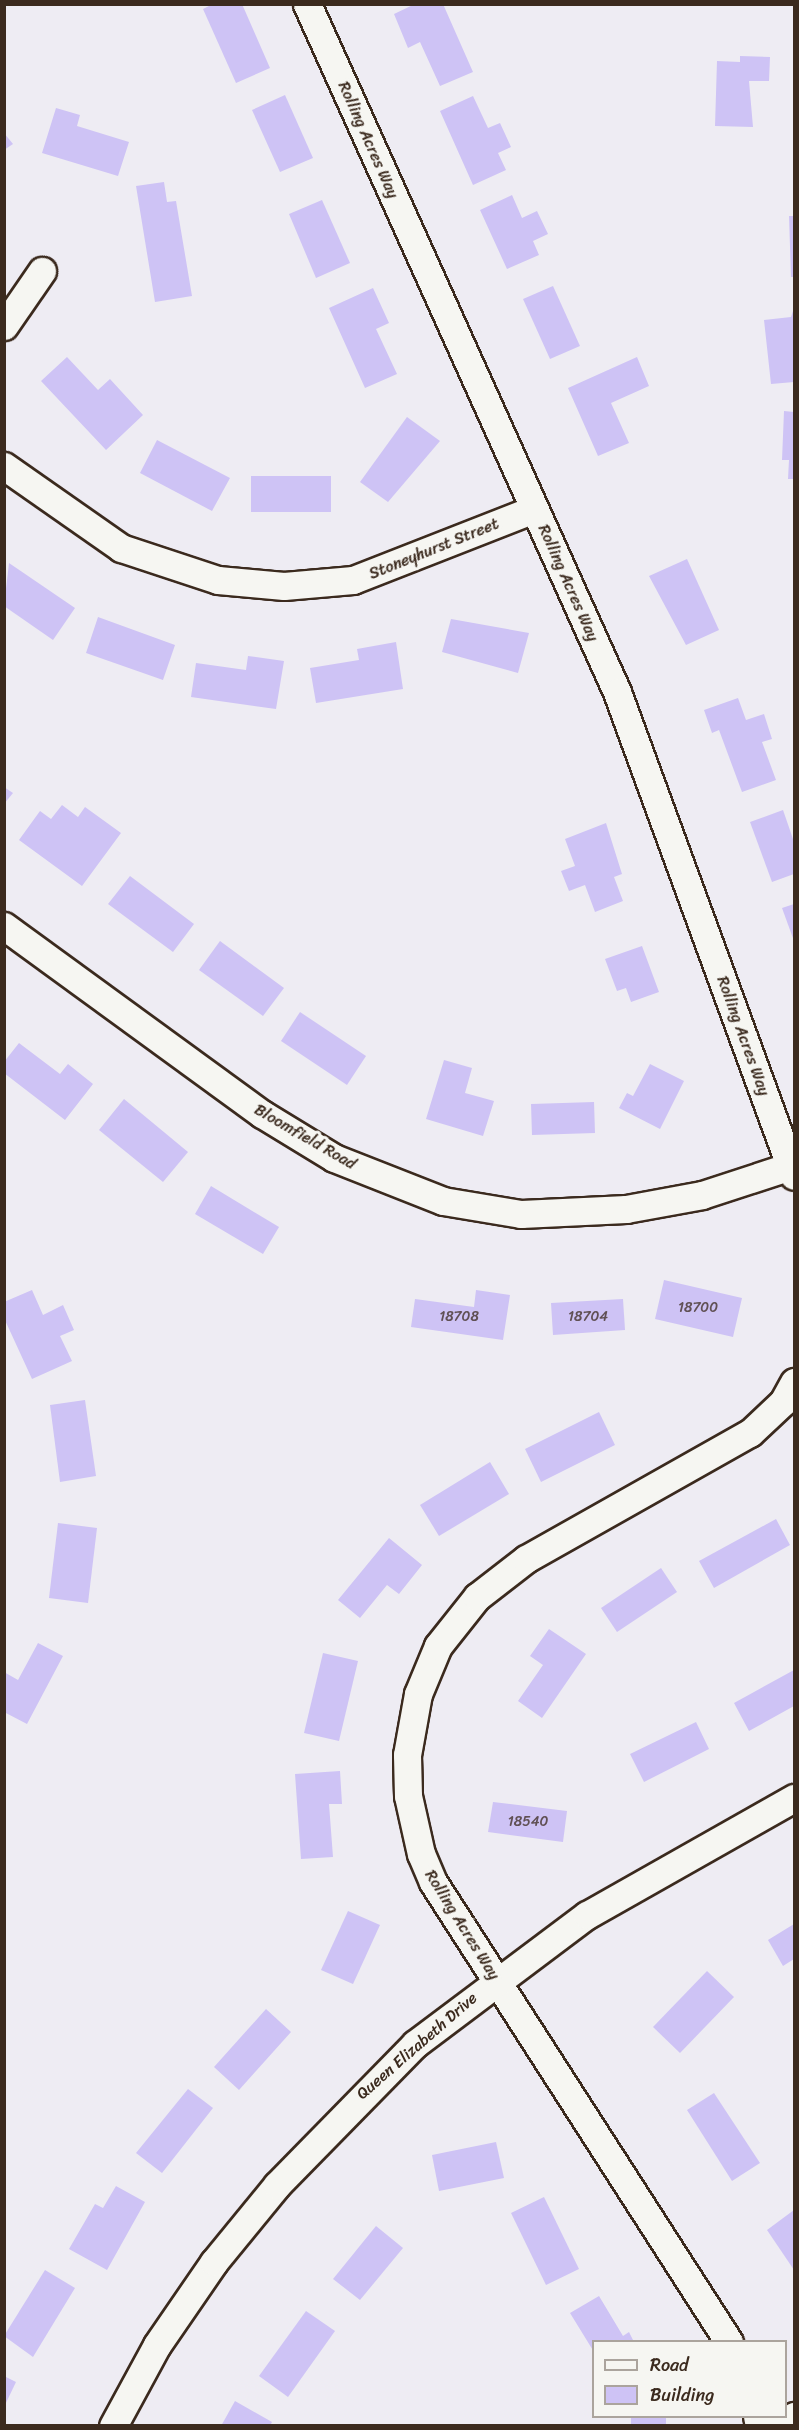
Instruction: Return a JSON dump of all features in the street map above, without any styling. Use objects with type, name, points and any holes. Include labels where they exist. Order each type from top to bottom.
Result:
[{"type":"street","name":"Rolling Acres Way","points":[[307,4],[617,692],[793,1169]]},
{"type":"street","points":[[4,326],[42,271]]},
{"type":"street","name":"Stoneyhurst Street","points":[[4,466],[121,548],[218,580],[284,586],[353,580],[534,509]]},
{"type":"street","name":"Bloomfield Road","points":[[4,926],[262,1114],[334,1158],[443,1201],[521,1214],[591,1213],[702,1195],[793,1169]]},
{"type":"street","name":"Rolling Acres Way","points":[[728,2340],[433,1882],[408,1796],[406,1755],[418,1694],[438,1646],[477,1597],[526,1559],[750,1433],[783,1402],[795,1382]]},
{"type":"street","name":"Queen Elizabeth Drive","points":[[113,2426],[163,2336],[277,2185],[415,2044],[496,1979],[665,1867],[795,1798]]},
{"type":"street","points":[[776,2426],[795,2416]]},
{"type":"building","points":[[213,4],[242,4],[270,68],[236,83],[203,9]]},
{"type":"building","points":[[415,4],[443,4],[473,72],[440,86],[420,42],[408,48],[394,14]]},
{"type":"building","points":[[740,56],[770,57],[769,81],[749,81],[753,127],[715,126],[717,61],[740,62]]},
{"type":"building","points":[[285,95],[313,158],[280,172],[252,110]]},
{"type":"building","points":[[473,96],[488,128],[500,123],[511,147],[498,153],[506,170],[473,185],[440,111]]},
{"type":"building","points":[[56,108],[80,115],[77,126],[129,142],[118,176],[42,153]]},
{"type":"building","points":[[4,133],[13,144],[4,150]]},
{"type":"building","points":[[164,182],[167,202],[176,201],[192,296],[155,302],[136,186]]},
{"type":"building","points":[[512,195],[522,218],[537,211],[548,234],[533,241],[539,255],[507,269],[480,210]]},
{"type":"building","points":[[322,200],[350,263],[316,278],[289,214]]},
{"type":"building","points":[[789,216],[794,216],[794,277],[791,277]]},
{"type":"building","points":[[553,286],[580,346],[550,359],[523,299]]},
{"type":"building","points":[[373,288],[389,323],[376,329],[397,374],[365,388],[329,308]]},
{"type":"building","points":[[794,308],[794,382],[771,384],[764,320],[791,317]]},
{"type":"building","points":[[67,357],[98,390],[110,379],[143,415],[106,450],[41,381]]},
{"type":"building","points":[[637,357],[649,386],[611,403],[629,443],[598,456],[568,388]]},
{"type":"building","points":[[784,411],[794,412],[794,479],[788,479],[789,460],[782,460]]},
{"type":"building","points":[[407,417],[440,441],[388,502],[360,482]]},
{"type":"building","points":[[157,440],[230,478],[212,511],[140,473]]},
{"type":"building","points":[[251,476],[331,476],[331,512],[251,512]]},
{"type":"building","points":[[687,559],[719,630],[686,645],[649,576]]},
{"type":"building","points":[[9,563],[75,608],[53,640],[4,606]]},
{"type":"building","points":[[98,617],[175,645],[163,680],[86,653]]},
{"type":"building","points":[[451,619],[529,633],[518,673],[442,652]]},
{"type":"building","points":[[396,642],[403,689],[316,703],[310,668],[359,660],[357,649]]},
{"type":"building","points":[[248,656],[284,661],[276,709],[191,697],[196,663],[246,670]]},
{"type":"building","points":[[738,698],[746,720],[764,714],[772,739],[762,742],[776,780],[742,792],[719,730],[712,733],[704,710]]},
{"type":"building","points":[[4,787],[13,793],[4,804]]},
{"type":"building","points":[[62,805],[78,817],[85,807],[121,833],[82,886],[19,840],[40,811],[51,819]]},
{"type":"building","points":[[783,810],[794,842],[794,874],[772,882],[750,822]]},
{"type":"building","points":[[606,823],[622,874],[614,877],[623,901],[595,912],[585,885],[569,891],[561,871],[575,866],[565,839]]},
{"type":"building","points":[[130,876],[194,924],[173,952],[108,904]]},
{"type":"building","points":[[794,904],[794,941],[782,908]]},
{"type":"building","points":[[220,941],[284,988],[263,1016],[199,970]]},
{"type":"building","points":[[642,946],[659,992],[631,1002],[626,988],[617,991],[605,959]]},
{"type":"building","points":[[300,1012],[366,1056],[347,1085],[281,1041]]},
{"type":"building","points":[[19,1043],[60,1074],[68,1064],[93,1084],[65,1120],[4,1073],[4,1062]]},
{"type":"building","points":[[444,1060],[472,1068],[465,1093],[494,1101],[483,1136],[426,1119]]},
{"type":"building","points":[[650,1064],[684,1081],[660,1129],[619,1108],[627,1093],[633,1096]]},
{"type":"building","points":[[124,1099],[188,1152],[163,1182],[99,1130]]},
{"type":"building","points":[[594,1102],[595,1133],[532,1135],[531,1104]]},
{"type":"building","points":[[211,1186],[279,1227],[263,1254],[195,1214]]},
{"type":"building","points":[[664,1280],[742,1298],[733,1337],[655,1319]]},
{"type":"building","points":[[32,1290],[43,1315],[63,1305],[74,1330],[60,1336],[72,1361],[32,1379],[4,1318],[4,1302]]},
{"type":"building","points":[[476,1290],[510,1295],[503,1340],[411,1327],[415,1299],[474,1307]]},
{"type":"building","points":[[623,1299],[625,1330],[553,1335],[551,1303]]},
{"type":"building","points":[[85,1400],[96,1476],[60,1482],[50,1405]]},
{"type":"building","points":[[599,1412],[615,1445],[541,1482],[525,1449]]},
{"type":"building","points":[[490,1462],[509,1494],[439,1536],[420,1505]]},
{"type":"building","points":[[776,1519],[790,1545],[714,1588],[699,1561]]},
{"type":"building","points":[[58,1523],[97,1528],[88,1603],[49,1598]]},
{"type":"building","points":[[389,1538],[422,1565],[399,1594],[387,1585],[360,1618],[338,1600]]},
{"type":"building","points":[[661,1568],[677,1592],[617,1632],[601,1608]]},
{"type":"building","points":[[549,1629],[586,1654],[542,1718],[518,1701],[543,1665],[530,1656]]},
{"type":"building","points":[[38,1643],[63,1656],[27,1724],[4,1712],[4,1672],[18,1680]]},
{"type":"building","points":[[323,1653],[358,1661],[339,1741],[304,1733]]},
{"type":"building","points":[[794,1670],[794,1706],[749,1731],[734,1703]]},
{"type":"building","points":[[696,1722],[709,1749],[644,1782],[630,1754]]},
{"type":"building","points":[[340,1771],[342,1804],[329,1804],[333,1857],[301,1859],[295,1774]]},
{"type":"building","points":[[493,1802],[567,1811],[563,1842],[488,1832]]},
{"type":"building","points":[[348,1911],[380,1925],[353,1984],[321,1970]]},
{"type":"building","points":[[794,1924],[794,1959],[783,1966],[768,1940]]},
{"type":"building","points":[[707,1971],[734,1997],[680,2053],[653,2027]]},
{"type":"building","points":[[266,2009],[291,2032],[239,2090],[214,2067]]},
{"type":"building","points":[[188,2089],[213,2108],[162,2173],[136,2153]]},
{"type":"building","points":[[714,2093],[760,2163],[732,2181],[687,2110]]},
{"type":"building","points":[[496,2142],[504,2178],[439,2191],[432,2155]]},
{"type":"building","points":[[116,2186],[145,2202],[107,2270],[69,2249],[95,2204],[103,2208]]},
{"type":"building","points":[[544,2197],[579,2269],[546,2285],[511,2213]]},
{"type":"building","points":[[794,2210],[794,2270],[767,2230]]},
{"type":"building","points":[[376,2226],[403,2248],[360,2300],[333,2279]]},
{"type":"building","points":[[45,2270],[75,2288],[33,2357],[4,2336]]},
{"type":"building","points":[[599,2296],[623,2336],[629,2332],[633,2340],[592,2340],[592,2349],[570,2313]]},
{"type":"building","points":[[306,2311],[335,2331],[288,2397],[259,2376]]},
{"type":"building","points":[[4,2376],[16,2382],[4,2407]]},
{"type":"building","points":[[235,2401],[272,2422],[270,2426],[221,2426]]},
{"type":"building","points":[[631,2418],[666,2418],[666,2426],[631,2426]]}]
